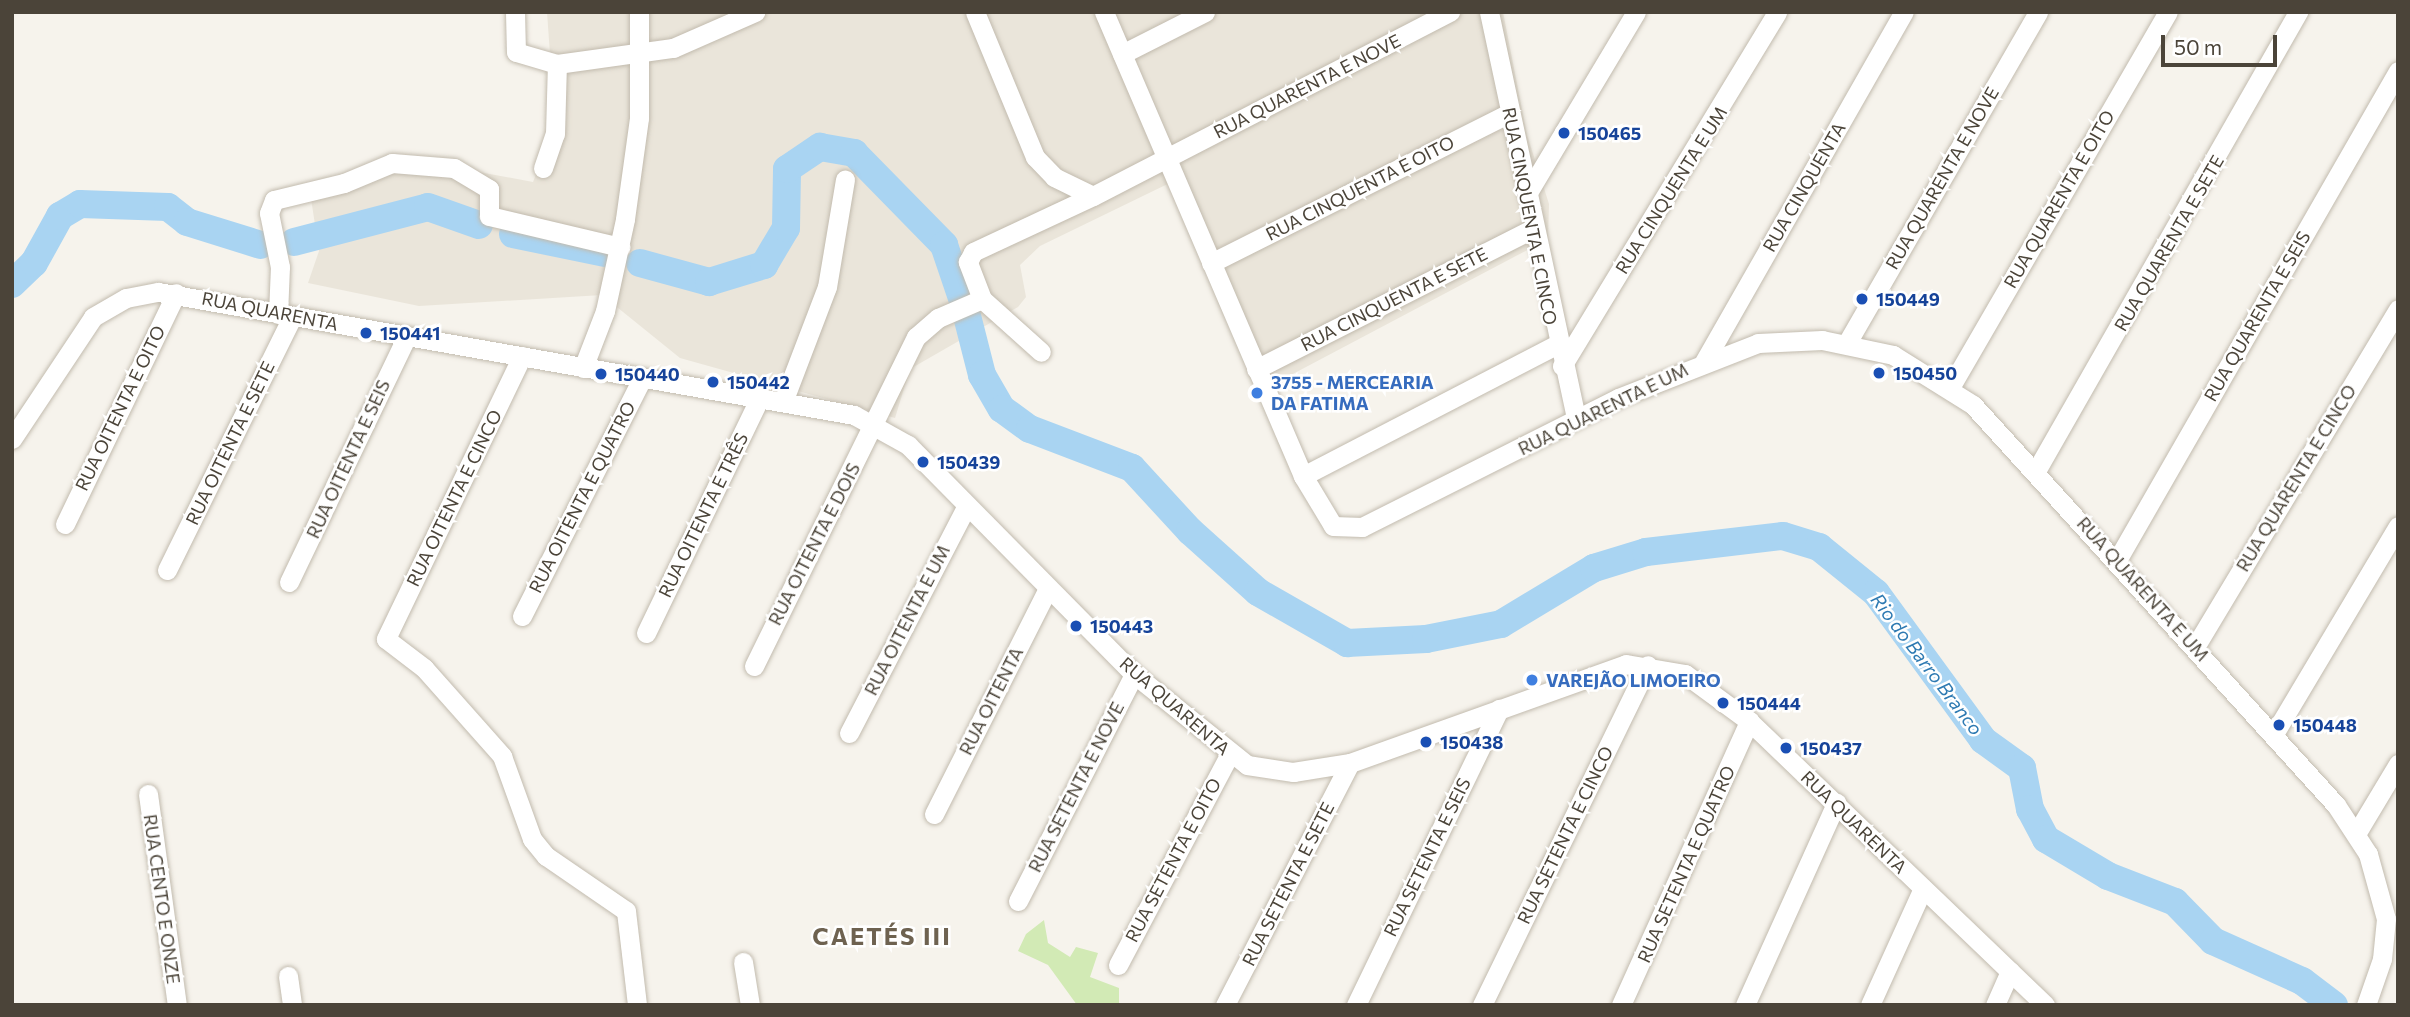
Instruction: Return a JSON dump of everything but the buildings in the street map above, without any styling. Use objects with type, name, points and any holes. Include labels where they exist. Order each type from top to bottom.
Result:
[{"type":"street","points":[[515,12],[516,52],[557,64],[639,55],[705,39],[755,12]]},
{"type":"street","points":[[583,368],[621,247],[639,118],[639,12]]},
{"type":"street","points":[[975,12],[1035,157],[1054,177],[1093,196]]},
{"type":"street","name":"RUA QUARENTA E UM","points":[[1104,12],[1303,476],[1333,526],[1362,527],[1577,419],[1704,362],[1758,343],[1847,343],[1893,355],[1951,386],[2036,471],[2274,734],[2356,834],[2392,920],[2369,998]]},
{"type":"street","points":[[1122,54],[1205,12]]},
{"type":"street","name":"RUA QUARENTA E NOVE","points":[[982,299],[968,262],[973,252],[1093,196],[1450,12]]},
{"type":"street","points":[[1527,194],[1636,12]]},
{"type":"street","name":"RUA CINQUENTA E UM","points":[[1562,366],[1777,12]]},
{"type":"street","name":"RUA CINQUENTA","points":[[1704,362],[1904,12]]},
{"type":"street","name":"RUA QUARENTA E NOVE","points":[[1847,343],[2038,12]]},
{"type":"street","name":"RUA QUARENTA E OITO","points":[[1951,386],[2168,12]]},
{"type":"street","name":"RUA QUARENTA E SETE","points":[[2036,471],[2298,12]]},
{"type":"street","name":"RUA CINQUENTA E CINCO","points":[[1494,17],[1509,113],[1532,229],[1556,345],[1577,419]]},
{"type":"street","points":[[543,168],[555,134],[557,64]]},
{"type":"street","name":"RUA QUARENTA E SEIS","points":[[2116,562],[2398,71]]},
{"type":"street","name":"RUA CINQUENTA E OITO","points":[[1211,263],[1509,113]]},
{"type":"street","points":[[285,316],[280,267],[270,214],[282,198],[344,183],[392,163],[432,162],[487,187],[489,216],[621,247]]},
{"type":"street","points":[[783,402],[827,287],[845,180]]},
{"type":"street","name":"RUA CINQUENTA E SETE","points":[[1256,369],[1532,229]]},
{"type":"street","name":"RUA QUARENTA","points":[[22,402],[93,317],[134,295],[176,293],[285,316],[760,397],[875,423],[908,444],[966,507],[1134,674],[1229,755],[1247,765],[1293,772],[1350,763],[1592,672],[1648,665],[1712,689],[1836,803],[2045,1005]]},
{"type":"street","name":"RUA OITENTA E OITO","points":[[65,523],[176,293]]},
{"type":"street","points":[[982,299],[1041,352]]},
{"type":"street","name":"RUA OITENTA E DOIS","points":[[754,666],[916,337],[937,318],[982,299]]},
{"type":"street","name":"RUA QUARENTA E CINCO","points":[[2195,647],[2398,309]]},
{"type":"street","name":"RUA OITENTA E SETE","points":[[167,570],[285,316]]},
{"type":"street","name":"RUA OITENTA E SEIS","points":[[289,582],[407,336]]},
{"type":"street","points":[[1303,476],[1556,345]]},
{"type":"street","name":"RUA OITENTA E CINCO","points":[[522,356],[386,639],[424,668],[502,756],[531,839],[546,856],[626,911],[637,1005]]},
{"type":"street","name":"RUA OITENTA E QUATRO","points":[[522,616],[642,378]]},
{"type":"street","name":"RUA OITENTA E TRÊS","points":[[646,633],[760,397]]},
{"type":"street","points":[[12,439],[22,402]]},
{"type":"street","name":"RUA OITENTA E UM","points":[[849,733],[966,507]]},
{"type":"street","points":[[2274,734],[2398,526]]},
{"type":"street","name":"RUA OITENTA","points":[[934,814],[1048,588]]},
{"type":"street","name":"RUA SETENTA E CINCO","points":[[1482,1005],[1648,665]]},
{"type":"street","name":"RUA SETENTA E NOVE","points":[[1017,901],[1134,674]]},
{"type":"street","name":"RUA SETENTA E SEIS","points":[[1356,1005],[1499,709]]},
{"type":"street","name":"RUA SETENTA E QUATRO","points":[[1621,1005],[1749,721]]},
{"type":"street","name":"RUA SETENTA E OITO","points":[[1118,965],[1229,755]]},
{"type":"street","name":"RUA SETENTA E SETE","points":[[1226,1005],[1350,763]]},
{"type":"street","points":[[2356,834],[2398,764]]},
{"type":"street","name":"RUA CENTO E ONZE","points":[[148,794],[177,1005]]},
{"type":"street","points":[[1745,1005],[1836,803]]},
{"type":"street","points":[[1870,1005],[1923,888]]},
{"type":"street","points":[[743,962],[750,1005]]},
{"type":"street","points":[[1995,1005],[2010,971]]},
{"type":"street","points":[[288,976],[292,1005]]},
{"type":"shaded area","points":[[547,12],[1503,12],[1527,135],[1549,204],[1548,239],[1272,385],[1182,177],[1040,246],[1020,265],[1026,297],[1018,307],[910,369],[895,418],[680,358],[602,295],[419,306],[308,283],[319,251],[310,192],[431,163],[533,182],[555,125]]},
{"type":"green space","points":[[1044,920],[1048,943],[1070,957],[1076,947],[1098,953],[1090,977],[1119,988],[1119,1005],[1077,1005],[1048,965],[1018,951],[1026,934]]},
{"type":"waterway","name":"Rio do Barro Branco","points":[[640,263],[709,282],[764,265],[786,228],[787,169],[820,147],[854,153],[944,245],[963,301]]},
{"type":"waterway","name":"Rio do Barro Branco","points":[[12,284],[34,263],[60,216],[80,204],[168,207],[187,222],[261,245]]},
{"type":"waterway","name":"Rio do Barro Branco","points":[[294,242],[428,207],[479,225]]},
{"type":"waterway","name":"Rio do Barro Branco","points":[[513,234],[614,255]]},
{"type":"waterway","name":"Rio do Barro Branco","points":[[966,312],[982,375],[1002,409],[1030,429],[1132,468],[1190,531],[1258,592],[1347,643],[1426,639],[1501,624],[1594,568],[1646,552],[1783,536],[1819,547],[1876,593],[1983,740],[2022,768],[2030,809],[2046,839],[2108,876],[2175,902],[2213,941],[2302,981],[2334,1005]]},
{"type":"place","name":"150465","points":[[1564,133]]},
{"type":"place","name":"150449","points":[[1862,299]]},
{"type":"place","name":"150441","points":[[366,333]]},
{"type":"place","name":"150450","points":[[1879,373]]},
{"type":"place","name":"150440","points":[[601,374]]},
{"type":"place","name":"150442","points":[[713,382]]},
{"type":"place","name":"3755 - MERCEARIA DA FATIMA","points":[[1257,393]]},
{"type":"place","name":"150439","points":[[923,462]]},
{"type":"place","name":"150443","points":[[1076,626]]},
{"type":"place","name":"VAREJÃO LIMOEIRO","points":[[1532,680]]},
{"type":"place","name":"150444","points":[[1723,703]]},
{"type":"place","name":"150448","points":[[2279,725]]},
{"type":"place","name":"150438","points":[[1426,742]]},
{"type":"place","name":"150437","points":[[1786,748]]},
{"type":"district","name":"CAETÉS III","points":[[882,936]]}]
